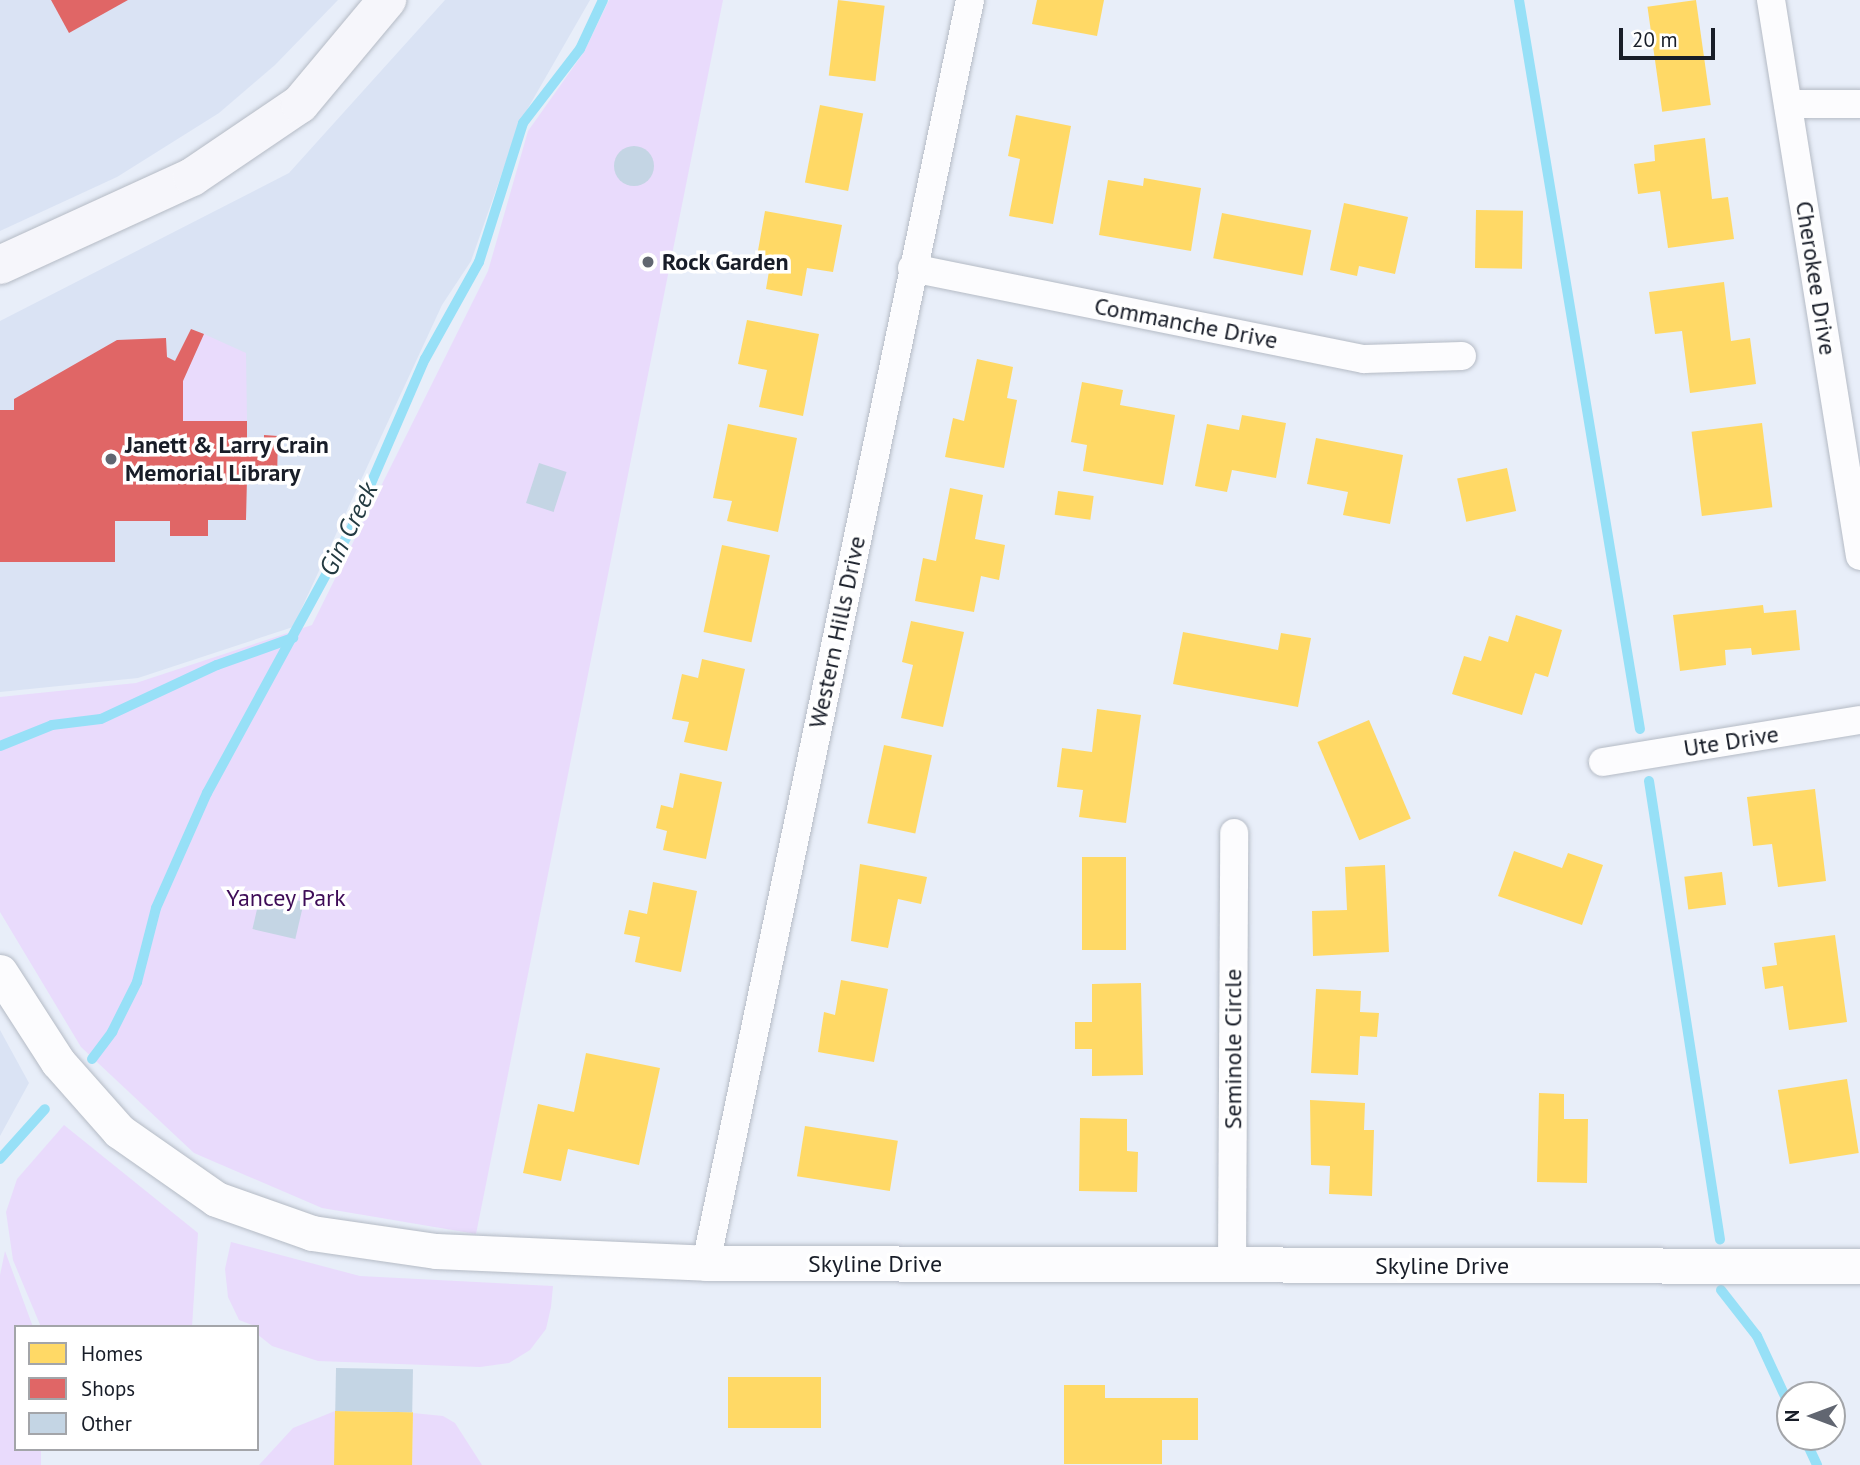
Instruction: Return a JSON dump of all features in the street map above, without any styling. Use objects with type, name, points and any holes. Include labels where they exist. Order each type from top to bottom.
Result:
[{"type":"main road","points":[[0,265],[192,177],[300,104],[387,0]]},
{"type":"street","name":"Western Hills Drive","points":[[706,1264],[970,0]]},
{"type":"street","name":"Cherokee Drive","points":[[1771,0],[1860,556]]},
{"type":"street","points":[[1788,104],[1860,104]]},
{"type":"street","name":"Commanche Drive","points":[[912,268],[1364,359],[1462,356]]},
{"type":"street","name":"Ute Drive","points":[[1603,762],[1860,720]]},
{"type":"street","name":"Seminole Circle","points":[[1232,1265],[1234,833]]},
{"type":"street","name":"Skyline Drive","points":[[0,972],[78,1088],[119,1131],[216,1199],[312,1233],[436,1251],[706,1264],[1860,1266]]},
{"type":"shaded area","points":[[0,0],[338,0],[275,65],[219,113],[117,177],[0,231]]},
{"type":"shaded area","points":[[445,0],[590,0],[520,122],[471,261],[442,305],[293,627],[138,678],[0,692],[0,321],[289,173]]},
{"type":"shaded area","points":[[0,1030],[29,1083],[0,1136]]},
{"type":"green space","name":"Yancey Park","points":[[609,0],[723,0],[476,1234],[322,1208],[194,1153],[81,1047],[0,912],[0,697],[136,683],[312,625],[488,271],[528,131],[584,52]]},
{"type":"green space","points":[[204,334],[246,353],[247,421],[183,421],[183,381]]},
{"type":"green space","points":[[64,1125],[198,1233],[192,1325],[40,1325],[13,1260],[6,1212],[17,1179]]},
{"type":"green space","points":[[231,1242],[360,1276],[553,1286],[546,1329],[530,1350],[509,1363],[480,1367],[318,1361],[272,1346],[259,1336],[259,1325],[239,1320],[228,1297],[225,1269]]},
{"type":"green space","points":[[5,1251],[32,1325],[14,1325],[14,1451],[41,1451],[41,1465],[0,1465],[0,1275]]},
{"type":"green space","points":[[335,1411],[335,1465],[259,1465],[293,1428]]},
{"type":"green space","points":[[413,1413],[443,1416],[455,1423],[482,1465],[412,1465]]},
{"type":"building: Homes","points":[[838,0],[885,6],[875,81],[829,75]]},
{"type":"building: Homes","points":[[1037,0],[1104,0],[1097,36],[1032,24]]},
{"type":"building: Homes","points":[[1696,0],[1711,105],[1662,112],[1647,7]]},
{"type":"building: Homes","points":[[820,105],[863,113],[848,191],[805,183]]},
{"type":"building: Homes","points":[[1016,115],[1071,126],[1053,224],[1009,216],[1020,159],[1008,156]]},
{"type":"building: Homes","points":[[1705,138],[1712,199],[1728,197],[1734,239],[1668,248],[1660,191],[1638,194],[1634,164],[1655,161],[1654,145]]},
{"type":"building: Homes","points":[[1144,178],[1201,188],[1191,251],[1099,235],[1108,180],[1143,186]]},
{"type":"building: Homes","points":[[1344,203],[1408,217],[1395,274],[1359,266],[1357,276],[1330,270]]},
{"type":"building: Homes","points":[[1476,210],[1523,211],[1522,269],[1475,268]]},
{"type":"building: Homes","points":[[765,211],[842,225],[833,272],[807,268],[802,296],[766,289],[770,265],[756,262]]},
{"type":"building: Homes","points":[[1222,213],[1311,230],[1303,276],[1213,258]]},
{"type":"building: Homes","points":[[1724,282],[1731,341],[1750,338],[1756,384],[1690,393],[1682,331],[1655,334],[1649,292]]},
{"type":"building: Homes","points":[[747,320],[819,334],[803,416],[759,407],[767,370],[738,364]]},
{"type":"building: Homes","points":[[977,359],[1013,367],[1007,398],[1017,400],[1004,468],[945,457],[953,418],[964,421]]},
{"type":"building: Homes","points":[[1082,382],[1123,390],[1120,405],[1175,415],[1163,485],[1083,471],[1087,445],[1071,442]]},
{"type":"building: Homes","points":[[1242,415],[1286,423],[1276,478],[1232,470],[1227,492],[1195,486],[1207,424],[1239,430]]},
{"type":"building: Homes","points":[[1762,423],[1772,507],[1702,516],[1692,432]]},
{"type":"building: Homes","points":[[728,424],[797,438],[778,532],[727,521],[732,501],[713,498]]},
{"type":"building: Homes","points":[[1316,438],[1403,455],[1390,524],[1343,515],[1348,492],[1307,484]]},
{"type":"building: Homes","points":[[1507,468],[1516,511],[1466,522],[1457,479]]},
{"type":"building: Homes","points":[[950,488],[983,495],[975,539],[1005,545],[999,580],[981,576],[974,612],[915,601],[923,558],[936,561]]},
{"type":"building: Homes","points":[[1058,491],[1094,496],[1090,520],[1055,515]]},
{"type":"building: Homes","points":[[722,545],[770,555],[751,642],[703,632]]},
{"type":"building: Homes","points":[[1763,605],[1764,613],[1796,610],[1800,650],[1752,655],[1751,648],[1725,650],[1726,665],[1680,671],[1673,615]]},
{"type":"building: Homes","points":[[1516,615],[1562,630],[1548,677],[1535,673],[1522,715],[1452,694],[1464,656],[1481,661],[1489,636],[1508,642]]},
{"type":"building: Homes","points":[[911,621],[964,632],[943,727],[901,718],[913,665],[902,662]]},
{"type":"building: Homes","points":[[1183,632],[1278,650],[1281,633],[1311,638],[1298,707],[1173,684]]},
{"type":"building: Homes","points":[[702,659],[745,669],[727,751],[684,742],[689,722],[672,719],[682,674],[698,678]]},
{"type":"building: Homes","points":[[1097,709],[1141,715],[1126,823],[1079,817],[1083,790],[1057,787],[1062,748],[1092,752]]},
{"type":"building: Homes","points":[[1369,720],[1411,818],[1359,840],[1317,742]]},
{"type":"building: Homes","points":[[884,745],[932,755],[915,833],[867,823]]},
{"type":"building: Homes","points":[[680,773],[722,782],[706,859],[663,850],[667,831],[656,828],[661,805],[673,808]]},
{"type":"building: Homes","points":[[1815,789],[1826,881],[1778,887],[1772,844],[1753,846],[1747,797]]},
{"type":"building: Homes","points":[[1514,851],[1562,868],[1568,853],[1603,865],[1582,925],[1498,896]]},
{"type":"building: Homes","points":[[1082,857],[1126,857],[1126,950],[1082,950]]},
{"type":"building: Homes","points":[[860,864],[927,877],[921,904],[898,899],[888,948],[851,941]]},
{"type":"building: Homes","points":[[1385,865],[1389,952],[1313,956],[1312,911],[1347,910],[1345,867]]},
{"type":"building: Homes","points":[[1722,872],[1726,905],[1688,909],[1684,877]]},
{"type":"building: Homes","points":[[653,882],[697,891],[681,972],[635,962],[640,937],[624,934],[629,910],[647,914]]},
{"type":"building: Homes","points":[[1835,935],[1847,1022],[1789,1030],[1783,986],[1765,989],[1762,967],[1777,965],[1774,943]]},
{"type":"building: Homes","points":[[841,980],[888,989],[874,1062],[818,1052],[824,1012],[835,1015]]},
{"type":"building: Homes","points":[[1141,983],[1143,1075],[1092,1076],[1092,1049],[1075,1049],[1075,1022],[1092,1022],[1092,984]]},
{"type":"building: Homes","points":[[1316,989],[1361,991],[1360,1012],[1379,1013],[1377,1037],[1360,1036],[1358,1075],[1311,1073]]},
{"type":"building: Homes","points":[[586,1053],[660,1068],[639,1165],[568,1149],[561,1181],[523,1173],[538,1104],[574,1112]]},
{"type":"building: Homes","points":[[1847,1079],[1859,1153],[1790,1164],[1778,1090]]},
{"type":"building: Homes","points":[[1539,1093],[1564,1094],[1564,1119],[1588,1119],[1587,1183],[1537,1182]]},
{"type":"building: Homes","points":[[1310,1100],[1365,1103],[1364,1130],[1374,1130],[1372,1196],[1329,1194],[1330,1166],[1311,1165]]},
{"type":"building: Homes","points":[[1080,1118],[1127,1119],[1127,1151],[1138,1152],[1137,1192],[1079,1191]]},
{"type":"building: Homes","points":[[805,1126],[898,1141],[890,1191],[797,1176]]},
{"type":"building: Homes","points":[[728,1377],[821,1377],[821,1428],[728,1428]]},
{"type":"building: Homes","points":[[1064,1385],[1105,1385],[1105,1398],[1198,1398],[1198,1440],[1162,1440],[1162,1464],[1064,1464]]},
{"type":"building: Homes","points":[[335,1411],[413,1412],[412,1465],[334,1465]]},
{"type":"building: Shops","points":[[51,0],[128,0],[69,33]]},
{"type":"building: Shops","points":[[191,329],[204,334],[183,381],[183,421],[247,421],[247,455],[264,455],[264,435],[278,436],[277,479],[247,478],[246,520],[208,520],[208,536],[170,536],[170,521],[115,521],[115,562],[0,562],[0,410],[14,410],[14,399],[117,340],[166,338],[167,357],[175,361]]},
{"type":"building: Other","points":[[634,146],[642,147],[648,152],[653,158],[653,174],[648,180],[642,185],[634,186],[626,185],[620,180],[615,174],[614,166],[615,158],[620,152],[626,147]]},
{"type":"building: Other","points":[[539,463],[567,472],[554,512],[526,503]]},
{"type":"building: Other","points":[[261,892],[304,902],[295,939],[252,929]]},
{"type":"building: Other","points":[[336,1368],[413,1369],[412,1412],[335,1411]]},
{"type":"waterway","name":"Gin Creek","points":[[92,1059],[112,1032],[137,982],[156,908],[207,793],[353,525],[425,359],[479,262],[523,123],[580,49],[603,0]]},
{"type":"waterway","points":[[1519,0],[1640,729]]},
{"type":"waterway","points":[[0,746],[52,725],[101,719],[217,665],[293,638]]},
{"type":"waterway","points":[[1649,781],[1720,1240]]},
{"type":"waterway","name":"Gin Creek","points":[[0,1159],[45,1109]]},
{"type":"waterway","points":[[1721,1290],[1757,1336],[1778,1381]]},
{"type":"waterway","points":[[1810,1451],[1817,1465]]},
{"type":"place","name":"Rock Garden","points":[[648,262]]},
{"type":"place","name":"Janett & Larry Crain Memorial Library","points":[[111,459]]}]
